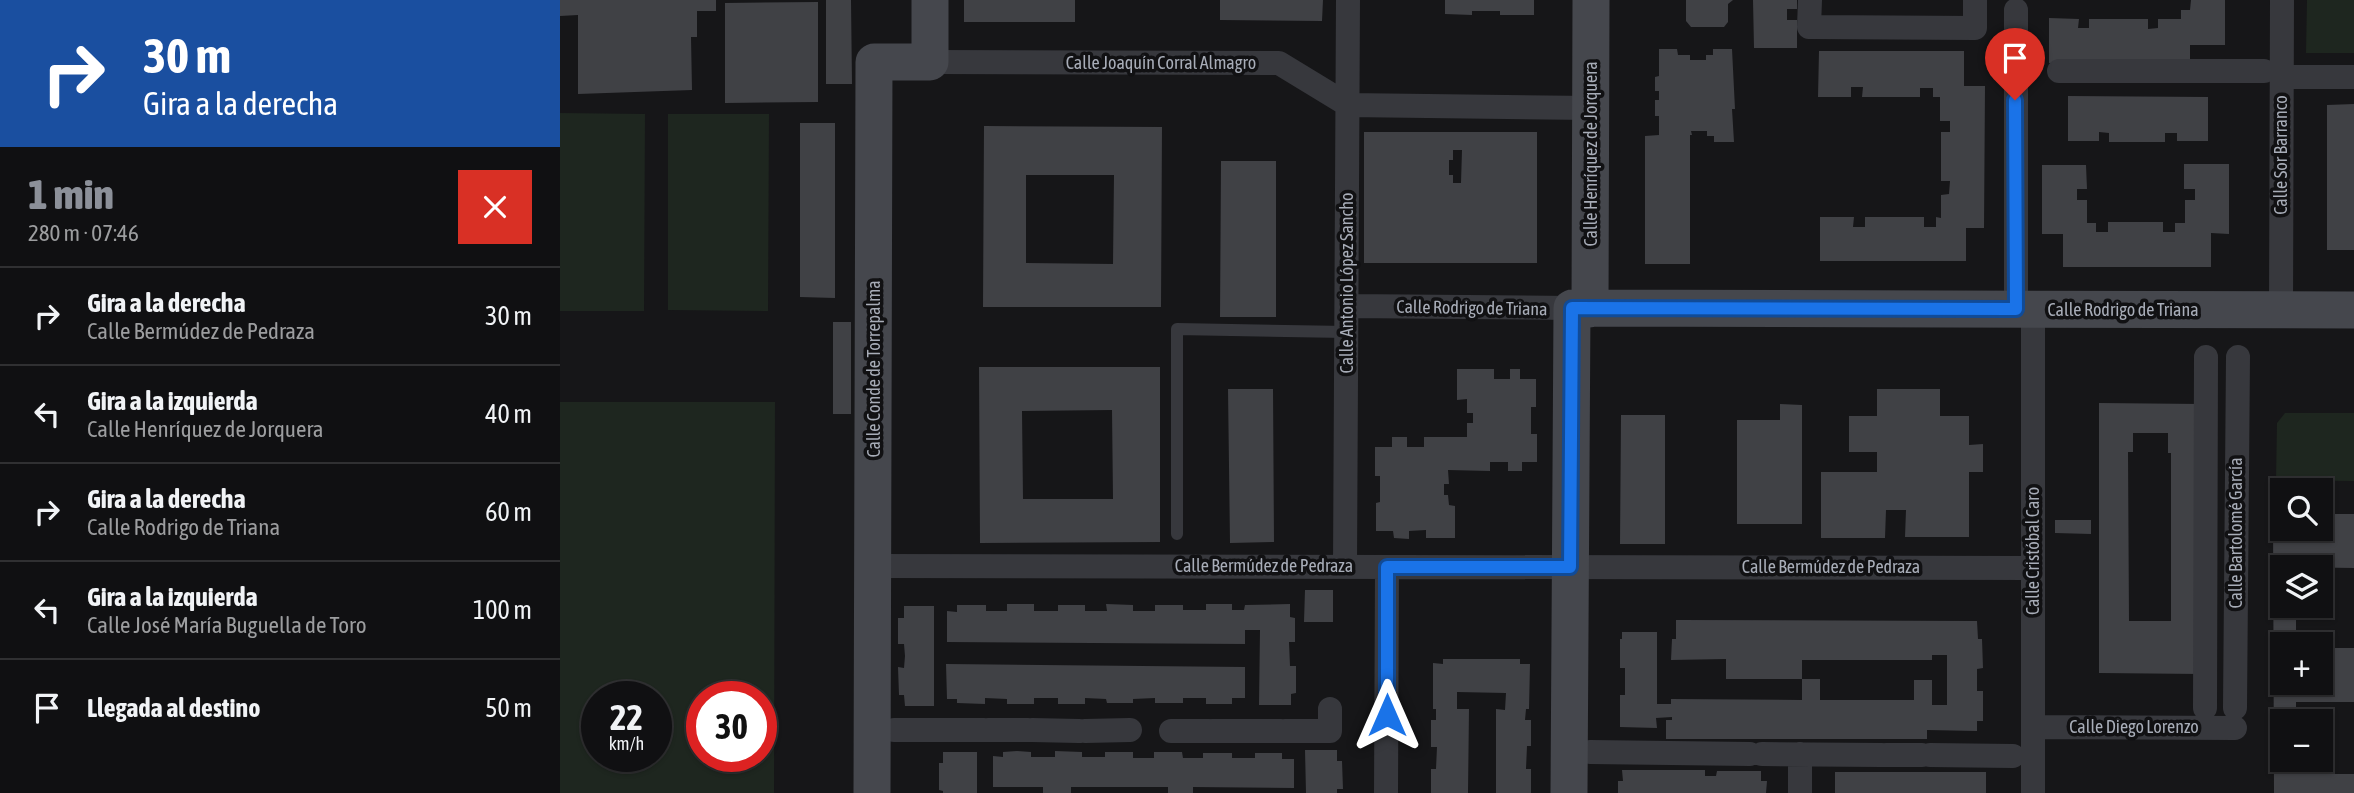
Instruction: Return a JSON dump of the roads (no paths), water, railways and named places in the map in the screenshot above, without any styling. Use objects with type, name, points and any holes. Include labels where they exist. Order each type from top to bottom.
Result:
[{"type":"street","points":[[929,0],[930,62]]},
{"type":"street","name":"Calle Antonio López Sancho","points":[[1345,566],[1348,0]]},
{"type":"street","name":"Calle Henríquez de Jorquera","points":[[1569,793],[1570,567],[1591,108],[1591,0]]},
{"type":"street","points":[[1810,0],[1809,27],[1975,27],[1975,0]]},
{"type":"street","name":"Calle Sor Barranco","points":[[2281,310],[2273,74],[2282,0]]},
{"type":"street","name":"Calle Cristóbal Caro","points":[[2016,10],[2033,568],[2032,793]]},
{"type":"street","name":"Calle Conde de Torrepalma","points":[[872,793],[874,62],[930,62]]},
{"type":"street","name":"Calle Joaquín Corral Almagro","points":[[930,62],[1279,63],[1348,105]]},
{"type":"street","points":[[2059,71],[2354,77]]},
{"type":"street","points":[[1348,105],[1591,108]]},
{"type":"street","name":"Calle Rodrigo de Triana","points":[[1347,306],[2354,310]]},
{"type":"street","name":"Calle Bartolomé García","points":[[2205,708],[2206,357]]},
{"type":"street","name":"Calle Bartolomé García","points":[[2235,718],[2238,357]]},
{"type":"street","name":"Calle Bermúdez de Pedraza","points":[[873,566],[2033,568]]},
{"type":"street","points":[[1387,567],[1387,793]]},
{"type":"street","points":[[894,730],[1330,731],[1330,709]]},
{"type":"street","name":"Calle Diego Lorenzo","points":[[2033,727],[2235,718]]},
{"type":"street","points":[[1590,752],[2013,756]]},
{"type":"street","points":[[1800,754],[1800,793]]},
{"type":"lane","points":[[1177,534],[1177,330],[1347,332]]}]
